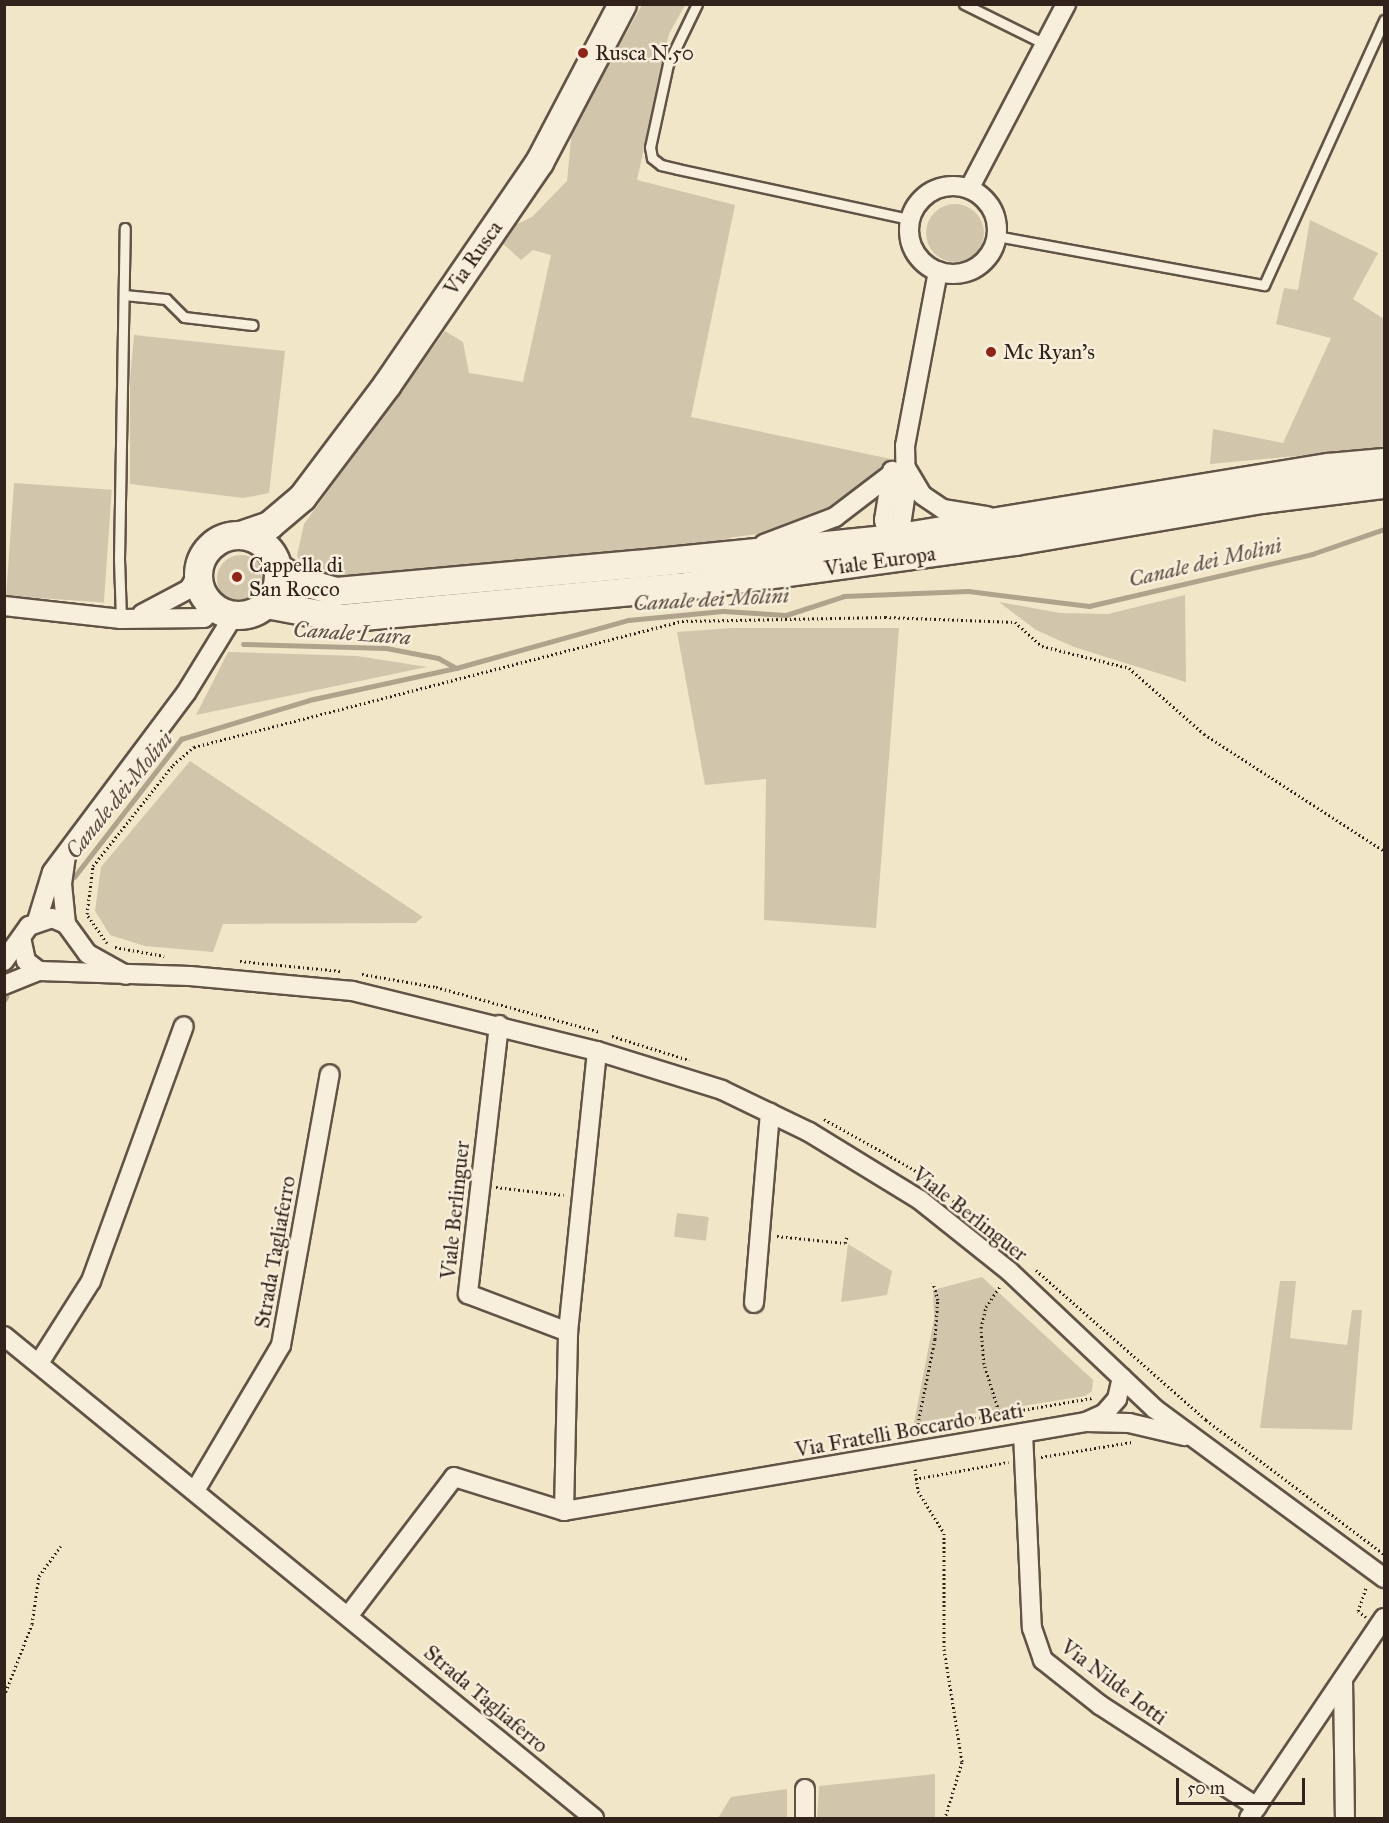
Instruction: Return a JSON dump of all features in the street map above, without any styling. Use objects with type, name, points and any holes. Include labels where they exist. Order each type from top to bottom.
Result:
[{"type":"street","name":"Via Rusca","points":[[240,535],[270,525],[302,497],[387,384],[539,162],[622,4]]},
{"type":"street","points":[[969,189],[1047,45],[1066,4]]},
{"type":"street","points":[[939,188],[969,189],[990,208],[996,236],[989,254],[976,267],[951,274],[938,272],[917,256],[909,232],[910,219],[926,195],[939,188]]},
{"type":"street","points":[[894,545],[898,471],[905,446],[938,272]]},
{"type":"street","name":"Viale Europa","points":[[266,604],[341,618],[678,587],[894,545],[1006,519],[1328,467],[1384,462]]},
{"type":"street","points":[[898,471],[922,495],[943,509],[1006,519]]},
{"type":"street","points":[[747,550],[835,517],[867,496],[898,471]]},
{"type":"street","name":"Viale Europa","points":[[276,563],[297,580],[336,591],[747,550],[894,545],[1384,484]]},
{"type":"street","name":"Via Rusca","points":[[276,563],[302,497]]},
{"type":"street","points":[[4,606],[127,619],[204,618],[224,612],[256,611],[266,604],[278,581],[276,563],[261,542],[240,535],[227,536],[206,550],[189,589],[165,605],[127,619]]},
{"type":"street","points":[[197,574],[205,599],[224,612]]},
{"type":"street","points":[[37,921],[52,872],[67,856],[186,693],[224,612]]},
{"type":"street","points":[[4,985],[72,960],[71,931],[62,884],[67,856]]},
{"type":"street","points":[[4,961],[22,942],[29,926],[37,921],[52,918],[71,931],[88,954],[130,977]]},
{"type":"street","points":[[22,942],[26,961],[44,972]]},
{"type":"street","name":"Viale Berlinguer","points":[[44,972],[130,977],[219,978],[352,991],[499,1025],[597,1051],[722,1090],[770,1113],[920,1200],[1009,1271],[1147,1402]]},
{"type":"street","name":"Viale Berlinguer","points":[[499,1025],[468,1294],[568,1332]]},
{"type":"street","points":[[39,1363],[91,1281],[184,1026]]},
{"type":"street","points":[[349,1615],[454,1477],[564,1510],[568,1332],[597,1051]]},
{"type":"street","name":"Strada Tagliaferro","points":[[196,1489],[281,1345],[330,1074]]},
{"type":"street","points":[[754,1303],[770,1113]]},
{"type":"street","name":"Strada Tagliaferro","points":[[4,1336],[196,1489],[594,1818]]},
{"type":"street","points":[[1104,1401],[1117,1399],[1122,1378]]},
{"type":"street","name":"Via Fratelli Boccardo Beati","points":[[1086,1422],[1104,1414],[1104,1401],[1147,1402]]},
{"type":"street","points":[[1130,1423],[1141,1415],[1147,1402],[1384,1578]]},
{"type":"street","name":"Via Fratelli Boccardo Beati","points":[[564,1510],[740,1483],[1086,1422],[1130,1423],[1197,1441]]},
{"type":"street","name":"Via Nilde Iotti","points":[[1023,1433],[1032,1628],[1043,1660],[1101,1706],[1253,1813],[1382,1622]]},
{"type":"street","points":[[1343,1679],[1345,1818]]},
{"type":"street","points":[[805,1789],[805,1818]]},
{"type":"lane","points":[[697,4],[668,64],[650,147],[652,158],[661,165],[910,219]]},
{"type":"lane","points":[[964,4],[1047,45]]},
{"type":"lane","points":[[996,236],[1264,285],[1384,20]]},
{"type":"lane","points":[[126,228],[119,559],[127,619]]},
{"type":"lane","points":[[124,295],[166,299],[184,317],[253,325]]},
{"type":"path","points":[[171,957],[111,946],[99,936],[87,914],[88,888],[93,866],[173,765],[194,747],[379,701],[480,671],[599,646],[682,621],[896,617],[1015,622],[1042,646],[1129,668],[1204,734],[1384,852]]},
{"type":"path","points":[[219,978],[221,960],[347,972]]},
{"type":"path","points":[[357,973],[436,987],[560,1020],[700,1064]]},
{"type":"path","points":[[813,1114],[918,1172],[973,1214],[1206,1420],[1384,1554]]},
{"type":"path","points":[[480,1185],[582,1197]]},
{"type":"path","points":[[760,1234],[845,1243],[847,1237]]},
{"type":"path","points":[[993,1281],[1009,1294]]},
{"type":"path","points":[[933,1283],[938,1300],[935,1339],[917,1428],[915,1479],[918,1491],[944,1533],[944,1649],[962,1762],[945,1818]]},
{"type":"path","points":[[1000,1286],[986,1307],[981,1328],[984,1364],[999,1414],[1006,1462]]},
{"type":"path","points":[[917,1428],[999,1414],[1104,1401]]},
{"type":"path","points":[[915,1479],[1138,1441]]},
{"type":"path","points":[[4,1696],[32,1624],[39,1576],[61,1546]]},
{"type":"path","points":[[1364,1584],[1367,1594],[1358,1611],[1382,1622]]},
{"type":"shaded area","points":[[642,5],[685,5],[669,34],[637,180],[735,205],[691,417],[891,459],[866,486],[831,509],[775,532],[734,537],[684,551],[337,584],[309,573],[297,556],[304,524],[445,331],[463,342],[469,373],[523,382],[551,255],[533,250],[521,260],[501,242],[513,226],[532,217],[567,181],[572,129]]},
{"type":"shaded area","points":[[955,204],[966,206],[979,217],[984,233],[982,244],[971,257],[955,262],[944,260],[931,249],[926,233],[928,222],[939,209]]},
{"type":"shaded area","points":[[1310,220],[1378,253],[1353,299],[1384,319],[1384,448],[1210,464],[1213,429],[1283,443],[1331,338],[1276,324],[1284,288],[1298,290]]},
{"type":"shaded area","points":[[134,335],[285,351],[269,493],[243,498],[130,484],[130,380]]},
{"type":"shaded area","points":[[14,483],[112,490],[104,603],[6,596]]},
{"type":"shaded area","points":[[236,555],[246,555],[261,565],[265,579],[261,593],[255,599],[246,603],[236,603],[221,593],[217,584],[217,574],[227,559]]},
{"type":"shaded area","points":[[1185,595],[1186,682],[1074,647],[1036,630],[999,602],[1060,613],[1108,614]]},
{"type":"shaded area","points":[[731,628],[899,628],[876,928],[764,920],[766,779],[705,785],[677,632]]},
{"type":"shaded area","points":[[228,652],[357,656],[427,667],[196,715]]},
{"type":"shaded area","points":[[190,761],[423,917],[415,923],[223,924],[213,952],[145,946],[110,935],[95,911],[101,867]]},
{"type":"shaded area","points":[[677,1213],[709,1217],[706,1241],[674,1237]]},
{"type":"shaded area","points":[[848,1244],[892,1271],[887,1295],[841,1302]]},
{"type":"shaded area","points":[[982,1277],[1093,1380],[1092,1391],[1085,1396],[914,1423],[934,1319],[933,1290]]},
{"type":"shaded area","points":[[1280,1281],[1296,1281],[1290,1338],[1347,1345],[1352,1310],[1362,1310],[1352,1430],[1260,1428]]},
{"type":"shaded area","points":[[935,1774],[935,1818],[817,1818],[819,1786]]},
{"type":"shaded area","points":[[787,1789],[787,1818],[718,1818],[731,1797]]},
{"type":"waterway","name":"Canale dei Molini","points":[[74,877],[181,739],[309,700],[456,668],[628,620],[723,611],[786,615],[844,596],[968,591],[1089,606],[1312,554],[1384,529]]},
{"type":"waterway","name":"Canale Laira","points":[[243,644],[386,648],[438,658],[456,668]]},
{"type":"place","name":"Rusca N.50","points":[[583,53]]},
{"type":"place","name":"Mc Ryan's","points":[[991,352]]},
{"type":"place","name":"Cappella di San Rocco","points":[[237,577]]}]
